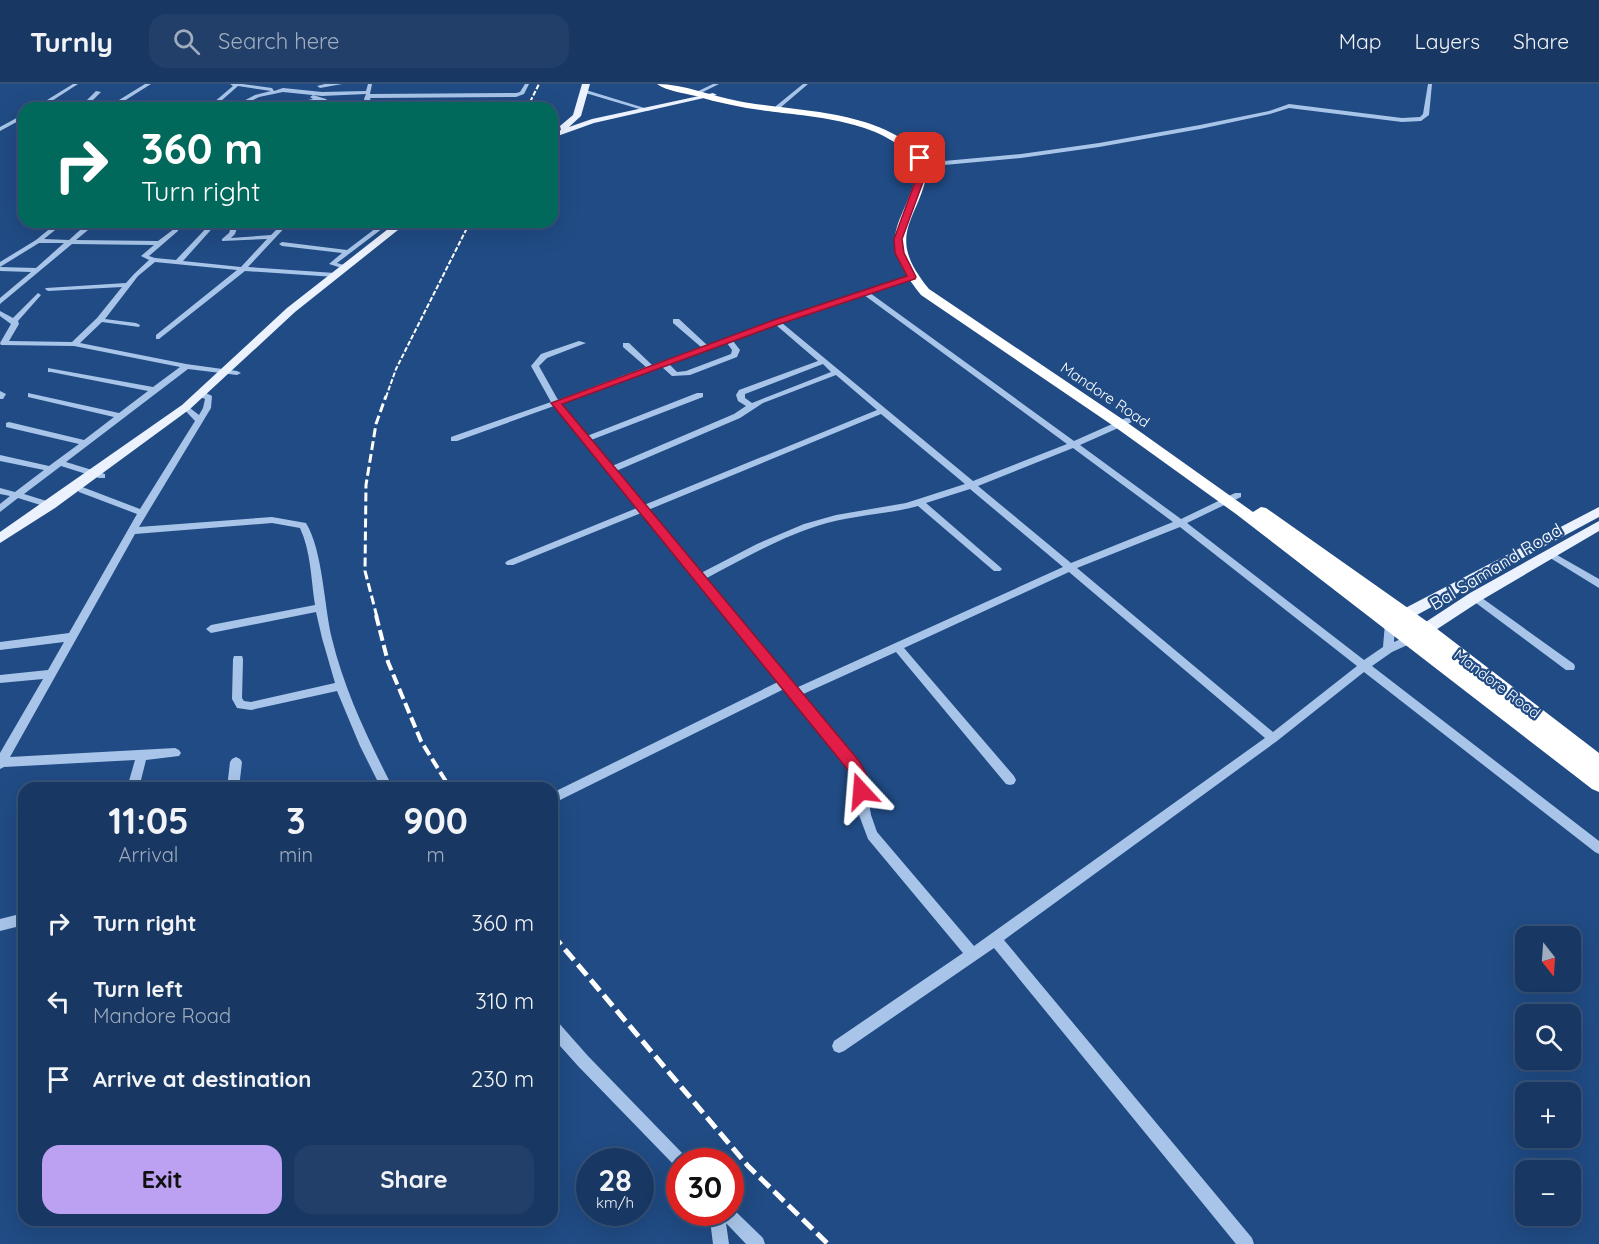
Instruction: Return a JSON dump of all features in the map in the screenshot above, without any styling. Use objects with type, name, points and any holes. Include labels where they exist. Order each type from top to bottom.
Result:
[{"type":"highway","name":"Mandore Road","points":[[661,84],[857,120],[890,130],[911,140],[928,155],[934,169],[909,237],[908,249],[917,267],[931,286],[960,309],[1232,498],[1405,614],[1599,764]]},
{"type":"highway","name":"Mandore Road","points":[[675,84],[852,123],[895,137],[913,150],[924,164],[923,171],[898,239],[900,253],[912,277],[924,292],[955,314],[1125,422]]},
{"type":"highway","name":"Mandore Road","points":[[1232,498],[1410,639],[1599,783]]},
{"type":"main road","points":[[558,131],[574,121],[585,88]]},
{"type":"main road","points":[[558,133],[592,121],[648,110],[707,92]]},
{"type":"main road","points":[[0,538],[192,414],[205,397],[231,372],[300,312],[307,300],[395,228]]},
{"type":"main road","points":[[0,543],[82,490],[98,475]]},
{"type":"main road","name":"Bal Samand Road","points":[[1410,639],[1595,524],[1599,511]]},
{"type":"main road","name":"Bal Samand Road","points":[[1390,622],[1595,524]]},
{"type":"street","points":[[47,102],[76,84]]},
{"type":"street","points":[[119,102],[149,84]]},
{"type":"street","points":[[218,100],[235,84],[319,98],[326,102],[336,101]]},
{"type":"street","points":[[320,86],[340,84]]},
{"type":"street","points":[[370,84],[370,102]]},
{"type":"street","points":[[218,100],[244,102],[280,91],[368,96],[516,95],[522,93],[527,84]]},
{"type":"street","points":[[778,107],[806,84]]},
{"type":"street","points":[[933,164],[1022,156],[1077,148],[1200,127],[1289,106],[1402,120],[1420,119],[1426,115],[1430,84]]},
{"type":"street","points":[[585,88],[648,110]]},
{"type":"street","points":[[449,96],[454,90]]},
{"type":"street","points":[[88,102],[98,92]]},
{"type":"street","points":[[347,100],[368,96]]},
{"type":"street","points":[[301,102],[319,98]]},
{"type":"street","points":[[0,129],[18,119]]},
{"type":"street","points":[[0,267],[54,228]]},
{"type":"street","points":[[0,302],[87,228]]},
{"type":"street","points":[[177,263],[209,228]]},
{"type":"street","points":[[234,228],[232,234],[224,240],[273,237]]},
{"type":"street","points":[[159,337],[243,269],[281,228]]},
{"type":"street","points":[[345,267],[332,264],[380,228]]},
{"type":"street","points":[[176,230],[144,256],[154,260],[177,263],[335,275]]},
{"type":"street","points":[[38,241],[159,243]]},
{"type":"street","points":[[282,244],[349,252]]},
{"type":"street","points":[[74,344],[100,320],[129,285],[154,260]]},
{"type":"street","points":[[0,267],[37,270]]},
{"type":"street","points":[[454,439],[777,322],[912,277]]},
{"type":"street","points":[[48,289],[129,285]]},
{"type":"street","points":[[865,292],[1180,522],[1599,848]]},
{"type":"street","points":[[1,345],[14,329],[14,321],[38,295]]},
{"type":"street","points":[[0,313],[14,321]]},
{"type":"street","points":[[100,320],[136,325]]},
{"type":"street","points":[[676,321],[706,348]]},
{"type":"street","points":[[777,322],[1273,738]]},
{"type":"street","points":[[664,363],[675,374],[687,373],[734,355],[736,350],[728,340]]},
{"type":"street","points":[[582,343],[544,356],[535,366],[556,403],[791,688],[860,776],[865,815],[872,835],[972,954]]},
{"type":"street","points":[[1,345],[74,344],[186,366],[231,372]]},
{"type":"street","points":[[626,345],[651,368]]},
{"type":"street","points":[[752,406],[741,399],[742,392],[824,361]]},
{"type":"street","points":[[0,509],[186,366]]},
{"type":"street","points":[[51,370],[154,390]]},
{"type":"street","points":[[610,470],[737,416],[752,406],[837,372]]},
{"type":"street","points":[[31,395],[122,416]]},
{"type":"street","points":[[586,439],[700,395]]},
{"type":"street","points":[[510,563],[883,410]]},
{"type":"street","points":[[1,763],[49,674],[142,513],[192,414]]},
{"type":"street","points":[[699,578],[782,535],[845,516],[893,510],[973,485],[1075,445],[1125,422]]},
{"type":"street","points":[[9,426],[86,443]]},
{"type":"street","points":[[0,458],[51,469]]},
{"type":"street","points":[[60,463],[98,475]]},
{"type":"street","points":[[82,490],[142,513]]},
{"type":"street","points":[[0,491],[50,505]]},
{"type":"street","points":[[558,796],[791,688],[897,646],[1071,567],[1232,498]]},
{"type":"street","points":[[920,502],[997,569]]},
{"type":"street","points":[[132,531],[272,520],[303,525],[310,537],[327,644],[360,738],[384,782]]},
{"type":"street","points":[[1550,554],[1599,584]]},
{"type":"street","points":[[1475,597],[1570,667]]},
{"type":"street","points":[[212,629],[320,608]]},
{"type":"street","points":[[1388,649],[1390,622]]},
{"type":"street","points":[[0,645],[70,637]]},
{"type":"street","points":[[839,1046],[994,939],[1273,738],[1364,666],[1388,649],[1410,639]]},
{"type":"street","points":[[897,646],[1011,780]]},
{"type":"street","points":[[238,659],[237,699],[241,705],[251,706],[342,686]]},
{"type":"street","points":[[0,679],[49,674]]},
{"type":"street","points":[[1,763],[175,753]]},
{"type":"street","points":[[135,782],[142,755]]},
{"type":"street","points":[[234,782],[236,762]]},
{"type":"street","points":[[0,925],[18,920]]},
{"type":"street","points":[[994,939],[1246,1244]]},
{"type":"street","points":[[558,1032],[668,1148]]},
{"type":"street","points":[[719,1226],[721,1244]]},
{"type":"street","points":[[740,1226],[757,1244]]},
{"type":"railway","points":[[530,102],[539,84]]},
{"type":"railway","points":[[386,397],[396,369],[467,228]]},
{"type":"railway","points":[[377,617],[365,571],[366,485],[376,424],[386,396]]},
{"type":"railway","points":[[376,615],[388,662],[421,741],[446,782]]},
{"type":"railway","points":[[558,941],[748,1166],[828,1244]]},
{"type":"route","points":[[861,791],[860,776],[854,765],[556,403],[777,322],[912,277],[904,265],[898,239],[923,171],[924,164],[920,158]]}]
